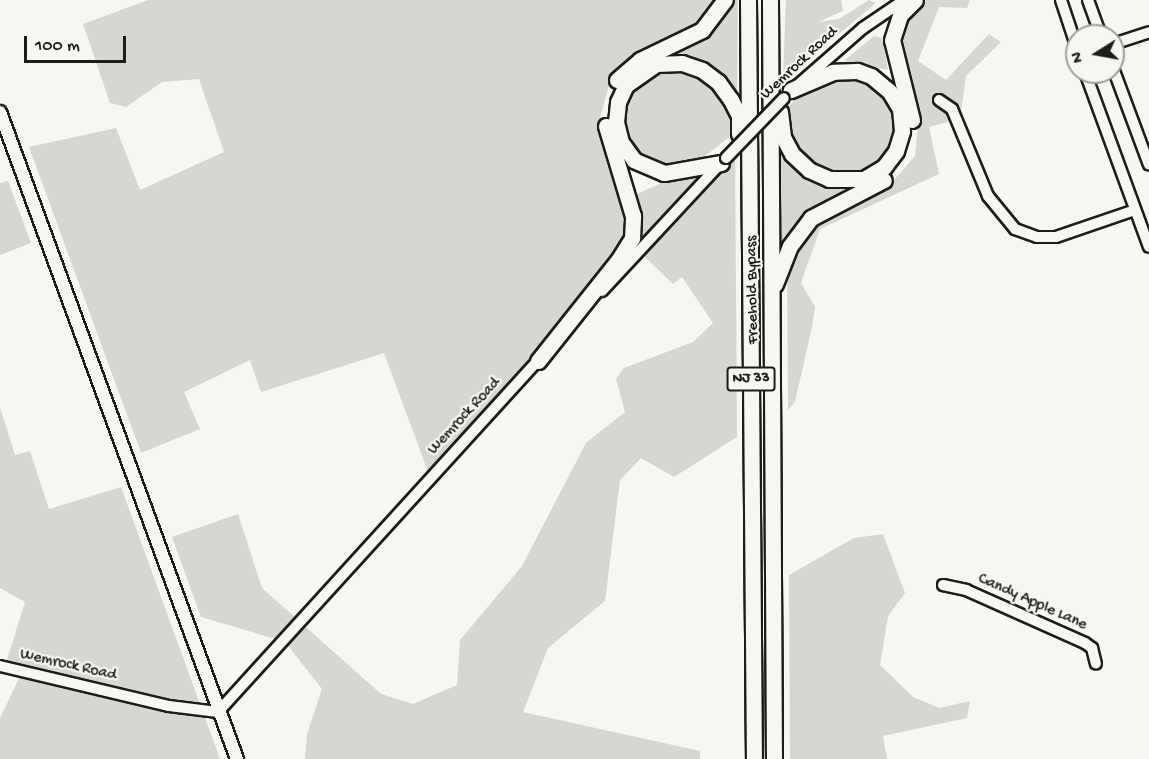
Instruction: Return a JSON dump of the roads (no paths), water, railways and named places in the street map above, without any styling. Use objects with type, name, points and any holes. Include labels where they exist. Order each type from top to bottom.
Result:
[{"type":"highway","points":[[538,361],[632,238],[632,212],[606,124],[612,89],[632,65],[702,30],[725,0]]},
{"type":"highway","name":"Freehold Bypass","points":[[748,0],[754,759]]},
{"type":"highway","points":[[772,0],[781,130],[792,154],[815,174],[844,182],[874,174],[896,151],[902,131],[900,109],[889,90],[871,76],[857,71],[834,72],[788,94]]},
{"type":"highway","name":"Freehold Bypass","points":[[772,0],[774,759]]},
{"type":"highway","points":[[773,290],[790,246],[811,218],[880,182],[906,154],[912,118],[892,40],[900,15],[915,0]]},
{"type":"highway","points":[[723,161],[664,173],[634,160],[621,142],[616,122],[621,94],[633,78],[656,64],[682,63],[710,74],[726,91],[739,116],[750,272]]},
{"type":"main road","points":[[0,112],[237,759]]},
{"type":"street","name":"Wemrock Road","points":[[0,666],[169,706],[218,712],[723,161],[788,94],[863,28],[904,0]]},
{"type":"street","points":[[1061,0],[1069,24]]},
{"type":"street","points":[[1088,0],[1097,24]]},
{"type":"street","points":[[1125,41],[1149,32]]},
{"type":"street","points":[[1089,84],[1149,247]]},
{"type":"street","points":[[1119,84],[1149,165]]},
{"type":"street","points":[[939,100],[952,109],[988,196],[1015,229],[1036,237],[1056,237],[1135,210]]},
{"type":"street","name":"Candy Apple Lane","points":[[943,585],[966,590],[1085,642],[1092,648],[1096,664]]}]
